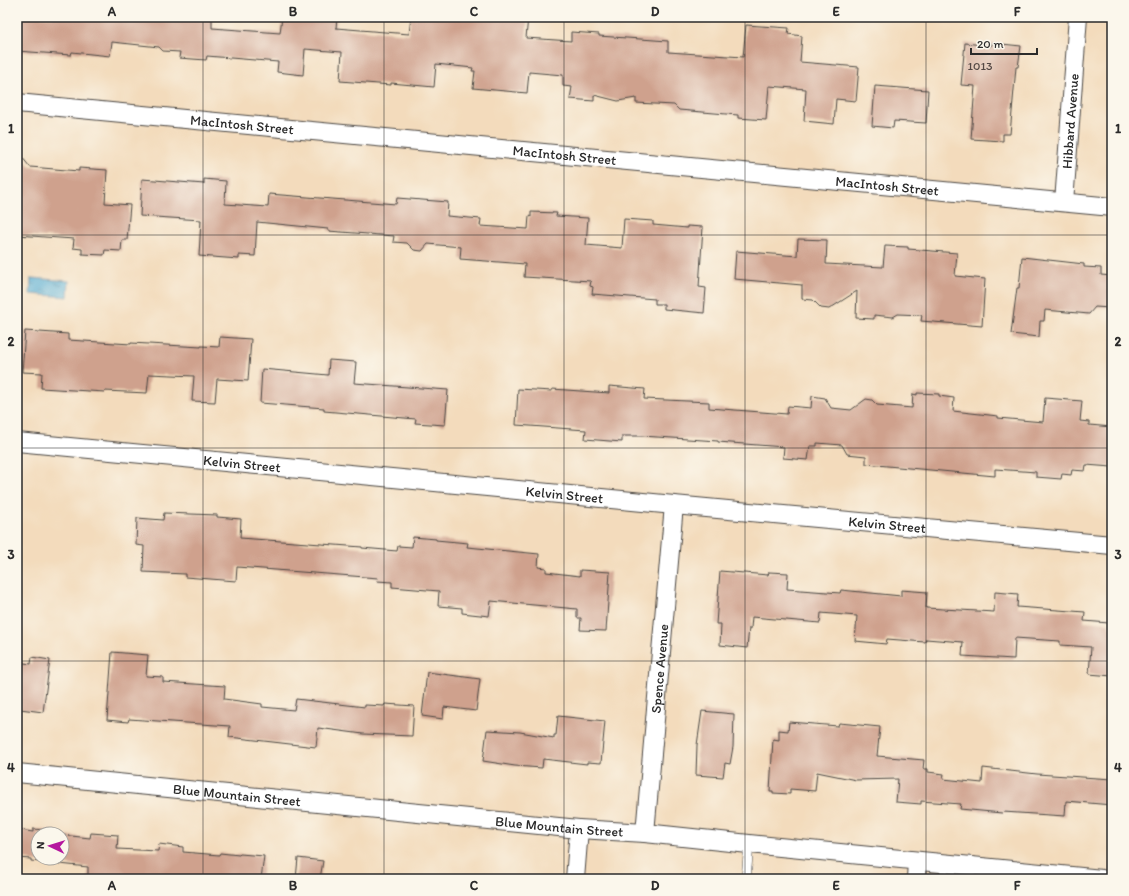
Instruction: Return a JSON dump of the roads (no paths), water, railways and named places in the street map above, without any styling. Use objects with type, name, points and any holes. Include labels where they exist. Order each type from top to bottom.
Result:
[{"type":"street","name":"Hibbard Avenue","points":[[1064,202],[1078,17]]},
{"type":"street","name":"MacIntosh Street","points":[[17,103],[1112,207]]},
{"type":"street","name":"Kelvin Street","points":[[17,442],[1112,545]]},
{"type":"street","name":"Spence Avenue","points":[[645,833],[674,505]]},
{"type":"street","name":"Blue Mountain Street","points":[[17,773],[579,828],[645,833],[1094,878]]},
{"type":"street","points":[[575,879],[579,828]]},
{"type":"street","points":[[916,879],[917,861]]},
{"type":"lane","points":[[746,879],[749,844]]},
{"type":"water","points":[[31,278],[69,281],[68,297],[30,294]]}]
